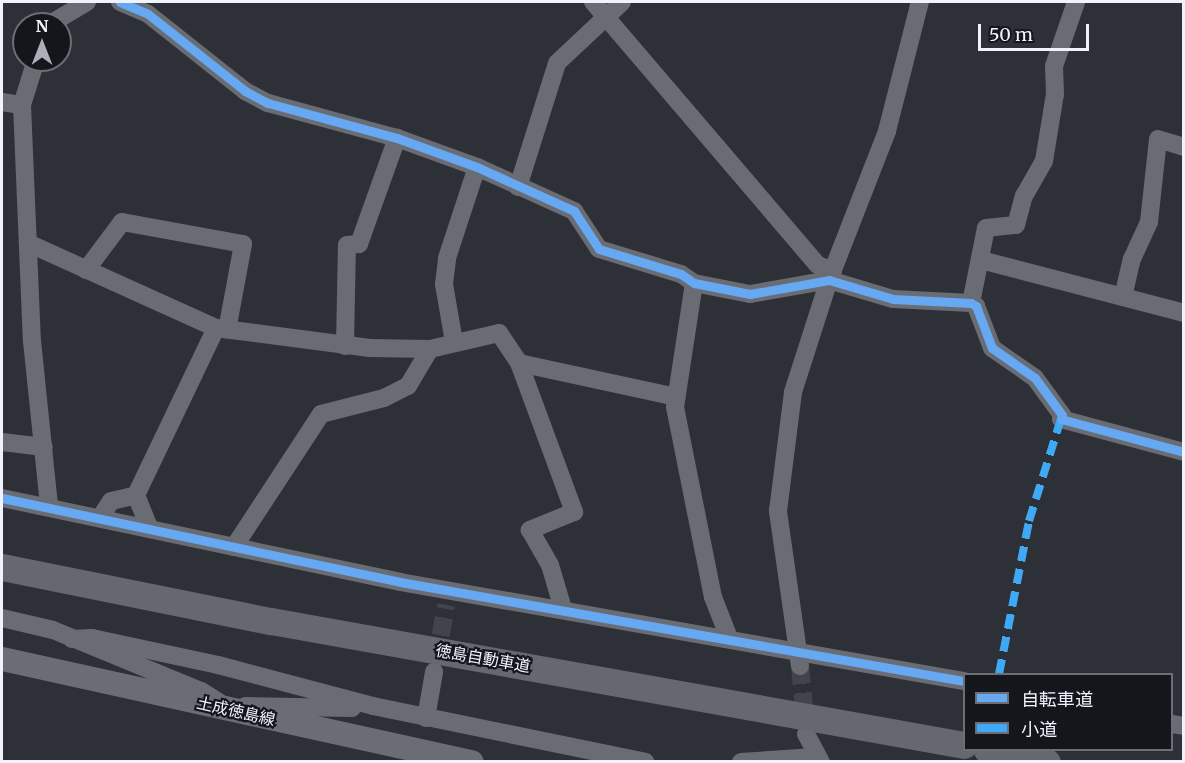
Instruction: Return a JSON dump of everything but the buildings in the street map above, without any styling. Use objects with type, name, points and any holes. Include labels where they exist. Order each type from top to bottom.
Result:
[{"type":"highway","name":"徳島自動車道","points":[[2,567],[260,619],[963,745]]},
{"type":"highway","points":[[992,751],[1047,762]]},
{"type":"main road","name":"土成徳島線","points":[[2,659],[472,762]]},
{"type":"street","points":[[71,12],[87,2]]},
{"type":"street","points":[[120,2],[148,14],[245,91],[268,104],[398,138],[477,166],[518,188],[574,211],[599,249],[681,274],[694,283],[750,294],[831,276]]},
{"type":"street","points":[[593,2],[818,265],[831,276],[893,299],[971,303],[976,306],[992,348],[1035,378],[1062,415],[1061,419],[1184,452]]},
{"type":"street","points":[[518,188],[557,63],[622,2]]},
{"type":"street","points":[[799,658],[778,511],[793,392],[831,276],[887,130],[920,2]]},
{"type":"street","points":[[971,303],[986,228],[1016,225],[1024,196],[1044,161],[1052,117],[1054,66],[1076,2]]},
{"type":"street","points":[[32,72],[22,105],[30,244],[32,341],[49,507]]},
{"type":"street","points":[[2,102],[22,105]]},
{"type":"street","points":[[345,345],[347,245],[359,244],[398,138]]},
{"type":"street","points":[[1123,297],[1132,259],[1149,222],[1158,139],[1184,147]]},
{"type":"street","points":[[454,342],[444,284],[447,258],[477,166]]},
{"type":"street","points":[[86,270],[122,222],[243,244],[222,329],[136,495],[111,501],[100,518]]},
{"type":"street","points":[[30,244],[222,329],[345,345],[430,349],[499,333],[519,363],[574,512],[530,530],[550,565],[563,609]]},
{"type":"street","points":[[981,260],[1184,313]]},
{"type":"street","points":[[694,283],[676,397],[678,429],[713,597],[729,638]]},
{"type":"street","points":[[234,547],[321,414],[384,398],[408,386],[430,349]]},
{"type":"street","points":[[519,363],[676,397]]},
{"type":"street","points":[[2,442],[44,447]]},
{"type":"street","points":[[136,495],[150,529]]},
{"type":"street","points":[[2,498],[234,547],[448,597],[563,609],[729,638],[799,658],[963,681]]},
{"type":"street","points":[[2,618],[53,630],[201,691],[229,709],[252,705],[374,706]]},
{"type":"street","points":[[72,639],[92,638],[218,664],[374,706],[645,762]]},
{"type":"street","points":[[426,717],[434,672]]},
{"type":"street","points":[[741,762],[818,759],[806,734]]},
{"type":"tunnel","points":[[436,662],[446,605]]},
{"type":"tunnel","points":[[800,666],[806,727]]},
{"type":"marked path","points":[[999,673],[1029,521],[1061,419]]},
{"type":"cycle path","points":[[120,2],[148,14],[245,91],[268,103],[397,138],[477,167],[574,211],[599,249],[681,274],[694,283],[750,294],[829,280],[893,299],[971,303],[976,306],[992,348],[1035,378],[1062,415],[1061,419],[1184,452]]},
{"type":"cycle path","points":[[2,498],[400,582],[963,681]]}]
